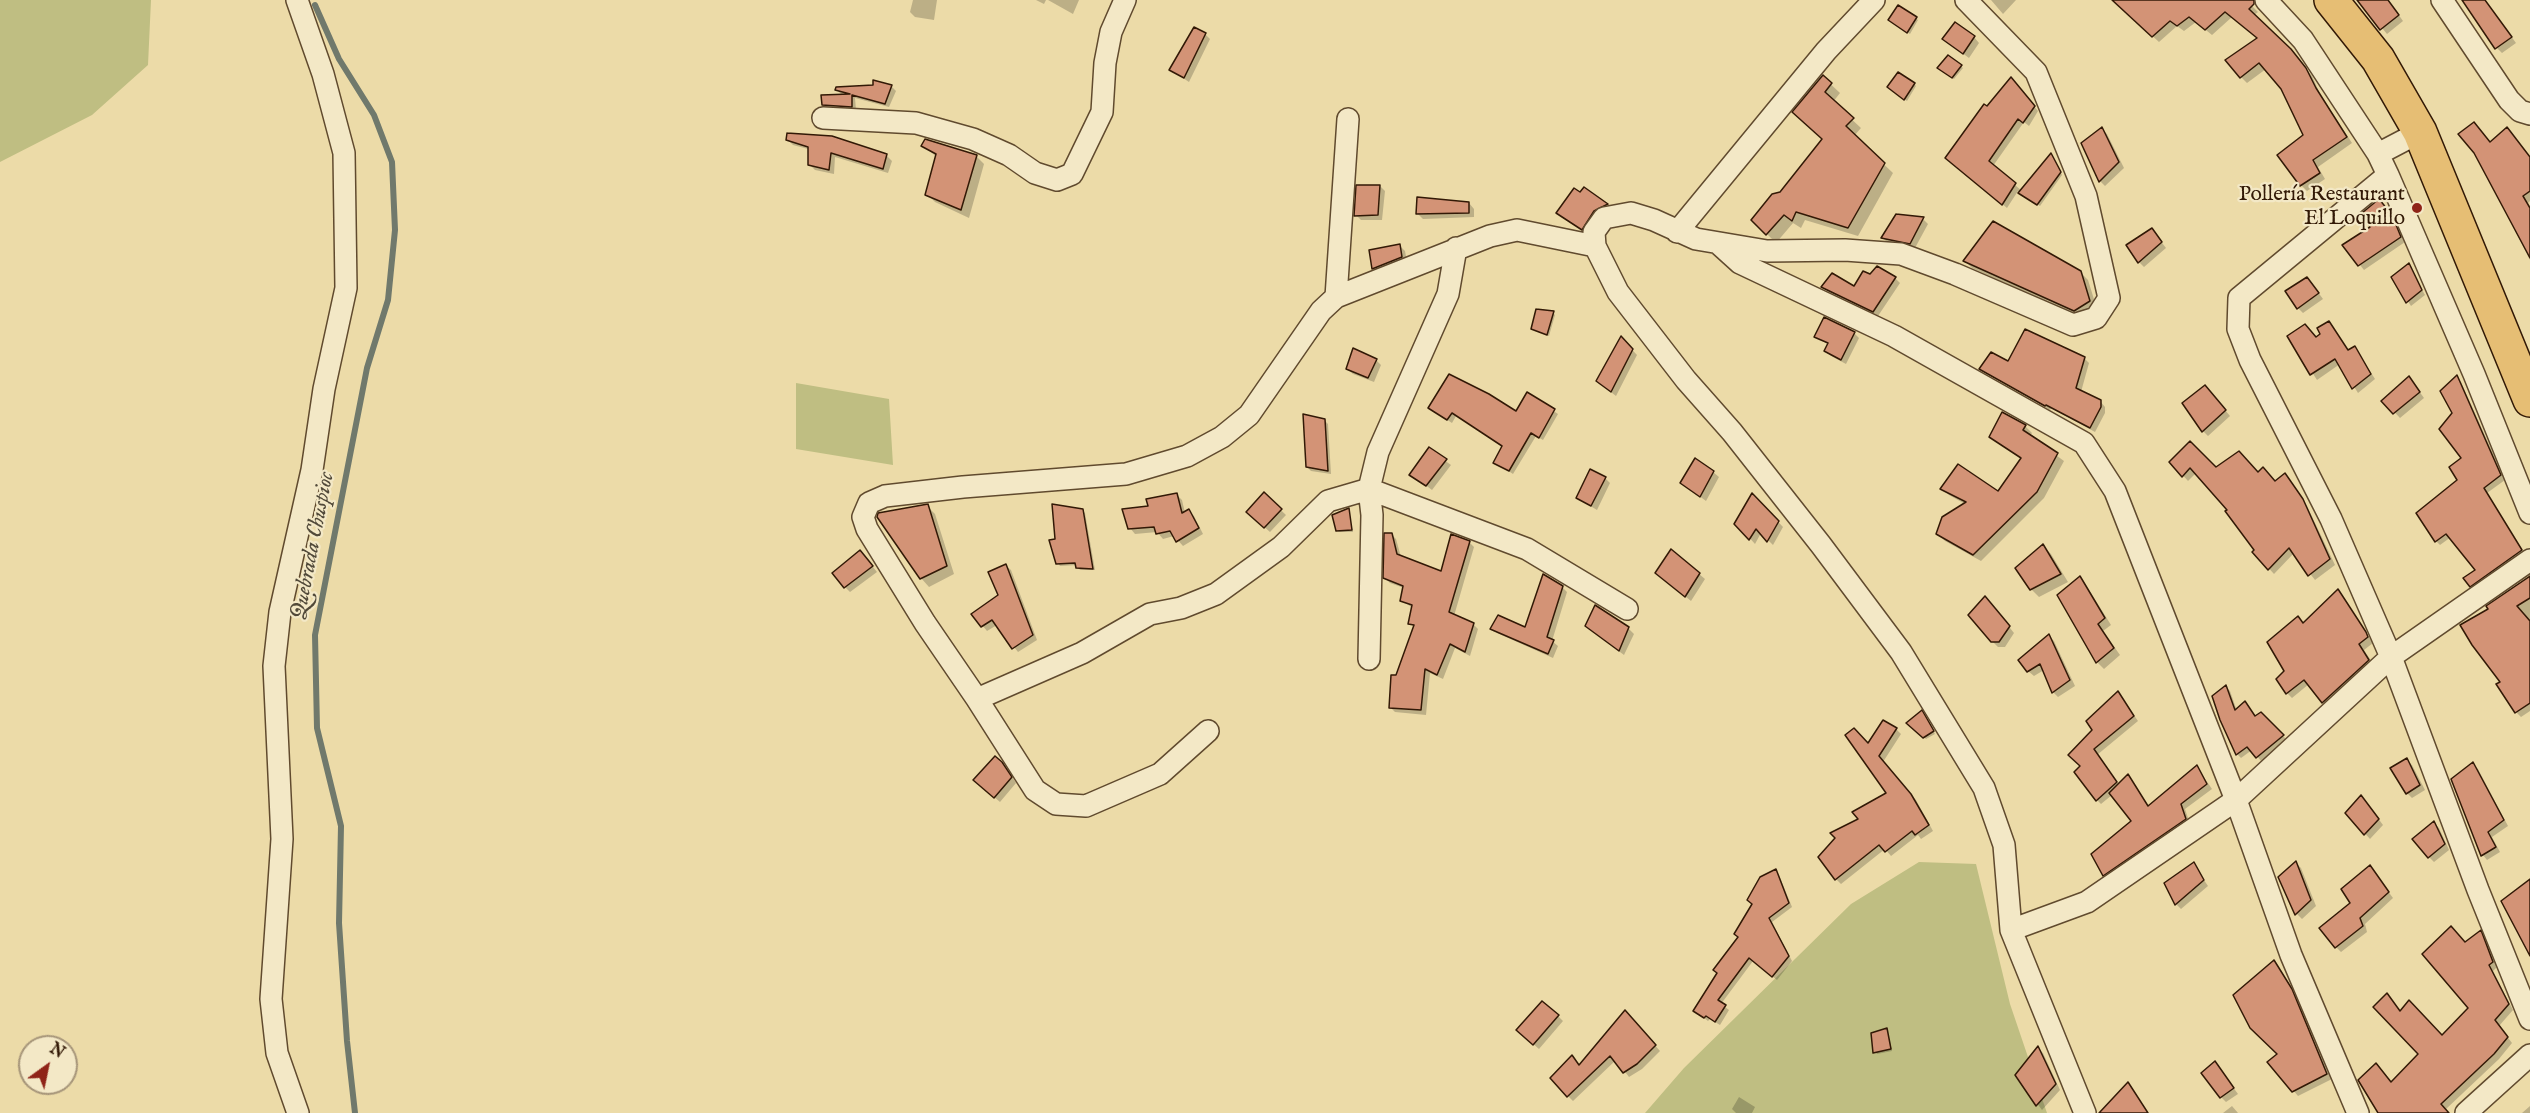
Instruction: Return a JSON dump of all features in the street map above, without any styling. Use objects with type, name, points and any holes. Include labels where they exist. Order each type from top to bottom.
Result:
[{"type":"highway","points":[[2331,0],[2378,58],[2421,132],[2530,400]]},
{"type":"street","points":[[297,0],[322,74],[344,153],[346,288],[324,389],[312,470],[280,612],[274,666],[282,839],[271,999],[277,1053],[298,1113]]},
{"type":"street","points":[[823,118],[916,123],[973,139],[1009,155],[1035,173],[1057,180],[1072,174],[1102,112],[1105,63],[1111,32],[1125,0]]},
{"type":"street","points":[[1677,232],[1826,51],[1874,0]]},
{"type":"street","points":[[1966,0],[2036,72],[2086,196],[2109,298],[2096,318],[2073,325],[1955,274],[1901,254],[1845,250],[1767,251],[1718,244],[1696,240],[1654,220],[1631,213],[1604,218],[1594,232],[1595,246],[1618,292],[1686,380],[1760,466],[1901,652],[1984,788],[2004,845],[2011,930],[2085,1113]]},
{"type":"street","points":[[2266,0],[2303,40],[2378,154],[2474,374],[2530,513]]},
{"type":"street","points":[[2442,0],[2509,100],[2520,111],[2530,114]]},
{"type":"street","points":[[1336,297],[1348,119]]},
{"type":"street","points":[[2378,154],[2421,132]]},
{"type":"street","points":[[2388,175],[2239,298],[2238,329],[2250,360],[2331,519],[2391,657],[2478,890],[2530,1019]]},
{"type":"street","points":[[1208,731],[1160,774],[1086,806],[1056,804],[1035,790],[925,623],[867,528],[863,517],[869,503],[885,496],[963,487],[1126,474],[1187,456],[1222,437],[1249,415],[1315,318],[1336,297],[1456,248],[1490,236],[1517,230],[1595,246]]},
{"type":"street","points":[[1718,244],[1740,263],[1894,336],[2084,444],[2115,491],[2236,800],[2291,955],[2358,1113]]},
{"type":"street","points":[[1369,659],[1372,515],[1369,489],[1378,452],[1448,294],[1456,248]]},
{"type":"street","points":[[977,699],[1082,653],[1150,614],[1181,608],[1216,594],[1281,547],[1328,501],[1369,489],[1527,549],[1627,609]]},
{"type":"street","points":[[2011,930],[2087,902],[2236,800],[2391,657],[2530,560]]},
{"type":"street","points":[[2466,1113],[2530,1055]]},
{"type":"shaded area","points":[[0,0],[151,0],[148,65],[92,115],[0,162]]},
{"type":"shaded area","points":[[796,383],[889,399],[893,465],[796,449]]},
{"type":"shaded area","points":[[1919,862],[1976,864],[2010,1004],[2047,1113],[1645,1113],[1684,1068],[1851,904]]},
{"type":"building","points":[[2112,0],[2254,0],[2254,4],[2249,9],[2291,49],[2306,68],[2347,137],[2313,160],[2320,173],[2300,186],[2277,155],[2303,135],[2281,89],[2259,63],[2240,78],[2225,60],[2257,38],[2225,12],[2205,30],[2189,17],[2177,26],[2170,21],[2152,37]]},
{"type":"building","points":[[2357,0],[2388,0],[2399,15],[2380,30]]},
{"type":"building","points":[[2462,0],[2485,0],[2512,37],[2495,49]]},
{"type":"building","points":[[1898,5],[1917,17],[1907,33],[1888,20]]},
{"type":"building","points":[[1955,22],[1975,36],[1963,54],[1942,39]]},
{"type":"building","points":[[1194,27],[1206,33],[1184,78],[1169,70]]},
{"type":"building","points":[[1948,55],[1962,65],[1952,78],[1937,68]]},
{"type":"building","points":[[1898,72],[1915,83],[1904,100],[1887,87]]},
{"type":"building","points":[[1823,75],[1832,83],[1825,92],[1854,118],[1846,126],[1885,163],[1848,228],[1796,212],[1792,221],[1784,215],[1766,235],[1751,220],[1772,194],[1780,192],[1822,139],[1792,112]]},
{"type":"building","points":[[2011,77],[2035,106],[2023,123],[2018,119],[1989,161],[2016,183],[2002,205],[1945,158],[1984,104],[1987,106]]},
{"type":"building","points":[[873,80],[892,85],[885,104],[852,95],[852,107],[822,105],[821,95],[850,94],[835,90],[836,87],[873,85]]},
{"type":"building","points":[[2474,122],[2490,142],[2507,127],[2530,157],[2530,191],[2523,196],[2530,208],[2530,258],[2474,153],[2458,134]]},
{"type":"building","points":[[2102,127],[2119,162],[2099,182],[2081,143]]},
{"type":"building","points":[[787,133],[832,136],[887,154],[883,169],[831,153],[829,170],[808,165],[808,147],[786,140]]},
{"type":"building","points":[[925,139],[977,155],[961,210],[925,195],[936,154],[921,146]]},
{"type":"building","points":[[2051,153],[2061,172],[2037,205],[2018,193]]},
{"type":"building","points":[[1356,185],[1380,185],[1378,215],[1354,216]]},
{"type":"building","points":[[1584,187],[1608,204],[1594,211],[1582,230],[1556,213],[1574,188],[1580,192]]},
{"type":"building","points":[[1417,197],[1469,202],[1469,213],[1416,214]]},
{"type":"building","points":[[2379,199],[2392,215],[2401,237],[2358,266],[2342,245],[2370,227],[2362,213]]},
{"type":"building","points":[[1896,214],[1924,217],[1910,244],[1881,238]]},
{"type":"building","points":[[1993,221],[2081,271],[2090,301],[2074,311],[1963,261]]},
{"type":"building","points":[[2152,228],[2162,242],[2138,263],[2126,245]]},
{"type":"building","points":[[1400,244],[1402,257],[1372,269],[1369,250]]},
{"type":"building","points":[[2409,263],[2422,290],[2406,303],[2391,277]]},
{"type":"building","points":[[1877,266],[1896,277],[1873,312],[1821,287],[1832,273],[1854,286],[1863,271],[1870,274]]},
{"type":"building","points":[[2307,277],[2319,293],[2297,309],[2285,291]]},
{"type":"building","points":[[1536,309],[1554,311],[1547,335],[1531,329]]},
{"type":"building","points":[[1824,317],[1855,332],[1841,360],[1824,351],[1828,343],[1814,337]]},
{"type":"building","points":[[2329,321],[2348,350],[2355,346],[2371,374],[2352,389],[2335,359],[2310,375],[2287,336],[2305,324],[2316,337],[2320,334],[2317,328]]},
{"type":"building","points":[[2025,329],[2085,357],[2076,388],[2101,400],[2101,407],[2090,428],[1979,369],[1991,352],[2008,361]]},
{"type":"building","points":[[1621,336],[1633,349],[1611,392],[1596,381]]},
{"type":"building","points":[[1353,348],[1377,359],[1368,378],[1346,369]]},
{"type":"building","points":[[1449,374],[1489,394],[1516,411],[1527,392],[1555,409],[1539,438],[1531,433],[1509,471],[1493,463],[1502,446],[1452,413],[1447,420],[1428,408]]},
{"type":"building","points":[[2457,375],[2501,475],[2484,488],[2522,550],[2470,587],[2463,578],[2475,570],[2446,534],[2435,542],[2416,513],[2457,480],[2449,467],[2461,458],[2439,429],[2452,413],[2440,391]]},
{"type":"building","points":[[2409,376],[2420,392],[2393,414],[2381,401]]},
{"type":"building","points":[[2205,385],[2226,410],[2202,432],[2182,403]]},
{"type":"building","points":[[2002,412],[2026,425],[2023,430],[2058,453],[2037,492],[1973,555],[1936,534],[1942,517],[1966,502],[1940,489],[1958,464],[1998,491],[2021,458],[1989,437]]},
{"type":"building","points":[[1303,414],[1325,419],[1328,471],[1306,467]]},
{"type":"building","points":[[2190,441],[2216,467],[2239,451],[2258,472],[2263,467],[2275,481],[2285,473],[2303,499],[2330,559],[2308,576],[2289,548],[2268,570],[2252,552],[2254,550],[2225,511],[2227,510],[2190,468],[2182,477],[2169,462]]},
{"type":"building","points":[[1429,447],[1447,459],[1426,486],[1409,475]]},
{"type":"building","points":[[1695,458],[1714,471],[1700,497],[1680,483]]},
{"type":"building","points":[[1590,469],[1606,477],[1591,506],[1576,498]]},
{"type":"building","points":[[1264,492],[1282,509],[1264,528],[1246,512]]},
{"type":"building","points":[[1177,493],[1182,513],[1189,509],[1199,528],[1176,542],[1170,531],[1156,534],[1154,527],[1128,529],[1122,509],[1148,506],[1146,499]]},
{"type":"building","points":[[1752,493],[1779,521],[1767,542],[1756,529],[1749,540],[1734,524]]},
{"type":"building","points":[[928,504],[947,566],[920,579],[877,517],[878,513]]},
{"type":"building","points":[[1052,504],[1083,509],[1093,569],[1076,568],[1075,563],[1056,564],[1049,540],[1055,539]]},
{"type":"building","points":[[1349,508],[1352,530],[1336,531],[1332,515]]},
{"type":"building","points":[[1384,533],[1392,533],[1397,554],[1441,571],[1451,534],[1470,541],[1449,612],[1474,623],[1465,652],[1450,644],[1437,675],[1425,669],[1421,710],[1389,708],[1391,675],[1396,675],[1414,625],[1408,624],[1412,605],[1400,601],[1403,586],[1383,578]]},
{"type":"building","points":[[2043,544],[2061,574],[2030,590],[2015,568]]},
{"type":"building","points":[[1671,549],[1700,573],[1685,597],[1655,573]]},
{"type":"building","points":[[860,550],[873,566],[844,588],[832,573]]},
{"type":"building","points":[[1006,564],[1033,635],[1012,649],[992,620],[981,627],[971,614],[998,595],[988,572]]},
{"type":"building","points":[[1543,574],[1563,586],[1547,637],[1554,640],[1548,654],[1490,629],[1498,615],[1525,627]]},
{"type":"building","points":[[2080,576],[2105,618],[2098,624],[2114,648],[2096,663],[2057,595]]},
{"type":"building","points":[[2530,576],[2530,598],[2517,606],[2530,621],[2530,703],[2515,713],[2496,684],[2500,682],[2460,625],[2488,609],[2486,606]]},
{"type":"building","points":[[2338,589],[2366,632],[2368,637],[2359,644],[2369,660],[2322,703],[2304,680],[2286,694],[2276,679],[2284,671],[2267,642],[2298,616],[2303,623]]},
{"type":"building","points":[[1985,596],[2010,626],[1999,642],[1991,642],[1968,615]]},
{"type":"building","points":[[1595,605],[1629,627],[1619,651],[1585,626]]},
{"type":"building","points":[[2049,634],[2070,680],[2052,693],[2040,664],[2027,672],[2018,660]]},
{"type":"building","points":[[2226,685],[2235,710],[2245,701],[2255,716],[2261,712],[2284,735],[2256,758],[2247,747],[2236,755],[2220,720],[2212,696]]},
{"type":"building","points":[[2118,691],[2134,716],[2094,749],[2117,782],[2096,801],[2074,772],[2080,766],[2068,755],[2092,730],[2086,721]]},
{"type":"building","points":[[1922,710],[1934,731],[1923,738],[1906,723]]},
{"type":"building","points":[[1883,720],[1897,728],[1879,756],[1911,794],[1929,825],[1915,835],[1912,831],[1885,852],[1879,845],[1835,880],[1818,857],[1835,838],[1830,833],[1858,819],[1852,812],[1886,793],[1845,735],[1854,728],[1868,743]]},
{"type":"building","points":[[995,756],[1012,777],[994,798],[973,780]]},
{"type":"building","points":[[2407,758],[2420,785],[2406,794],[2390,768]]},
{"type":"building","points":[[2473,762],[2504,820],[2488,832],[2496,847],[2481,856],[2451,779]]},
{"type":"building","points":[[2197,765],[2207,784],[2181,804],[2186,819],[2103,876],[2091,854],[2131,821],[2109,793],[2128,774],[2148,806]]},
{"type":"building","points":[[2361,795],[2379,819],[2364,835],[2345,813]]},
{"type":"building","points":[[2434,821],[2445,844],[2428,858],[2412,839]]},
{"type":"building","points":[[2296,861],[2311,900],[2295,915],[2278,877]]},
{"type":"building","points":[[2194,862],[2204,880],[2175,905],[2164,883]]},
{"type":"building","points":[[2370,865],[2389,892],[2360,918],[2363,926],[2335,948],[2319,928],[2350,903],[2341,889]]},
{"type":"building","points":[[1776,869],[1789,903],[1769,918],[1789,956],[1772,977],[1749,958],[1718,1000],[1726,1005],[1715,1022],[1706,1016],[1704,1018],[1693,1011],[1717,973],[1713,970],[1738,937],[1734,934],[1752,904],[1747,900],[1760,877]]},
{"type":"building","points":[[2530,879],[2530,956],[2501,901]]},
{"type":"building","points":[[2451,926],[2465,942],[2481,930],[2493,962],[2489,965],[2509,1004],[2495,1020],[2508,1037],[2494,1054],[2441,1104],[2449,1113],[2378,1113],[2358,1080],[2376,1063],[2391,1082],[2418,1054],[2373,1007],[2387,993],[2400,1011],[2409,1000],[2442,1035],[2468,1008],[2422,954]]},
{"type":"building","points":[[2274,960],[2292,989],[2327,1074],[2292,1092],[2267,1062],[2277,1054],[2250,1028],[2233,995]]},
{"type":"building","points":[[1542,1001],[1559,1015],[1533,1045],[1516,1030]]},
{"type":"building","points":[[1625,1010],[1656,1045],[1637,1064],[1623,1073],[1610,1056],[1567,1097],[1550,1078],[1572,1055],[1579,1065]]},
{"type":"building","points":[[1887,1028],[1891,1049],[1873,1053],[1871,1033]]},
{"type":"building","points":[[2038,1046],[2056,1084],[2036,1106],[2015,1075]]},
{"type":"building","points":[[2215,1061],[2234,1088],[2220,1098],[2201,1073]]},
{"type":"building","points":[[2128,1082],[2148,1113],[2099,1113]]},
{"type":"waterway","name":"Quebrada Chuspioc","points":[[315,5],[339,59],[374,115],[392,162],[395,230],[388,300],[367,368],[315,635],[317,728],[341,826],[339,923],[347,1041],[355,1113]]},
{"type":"place","name":"Pollería Restaurant El Loquillo","points":[[2417,208]]}]
